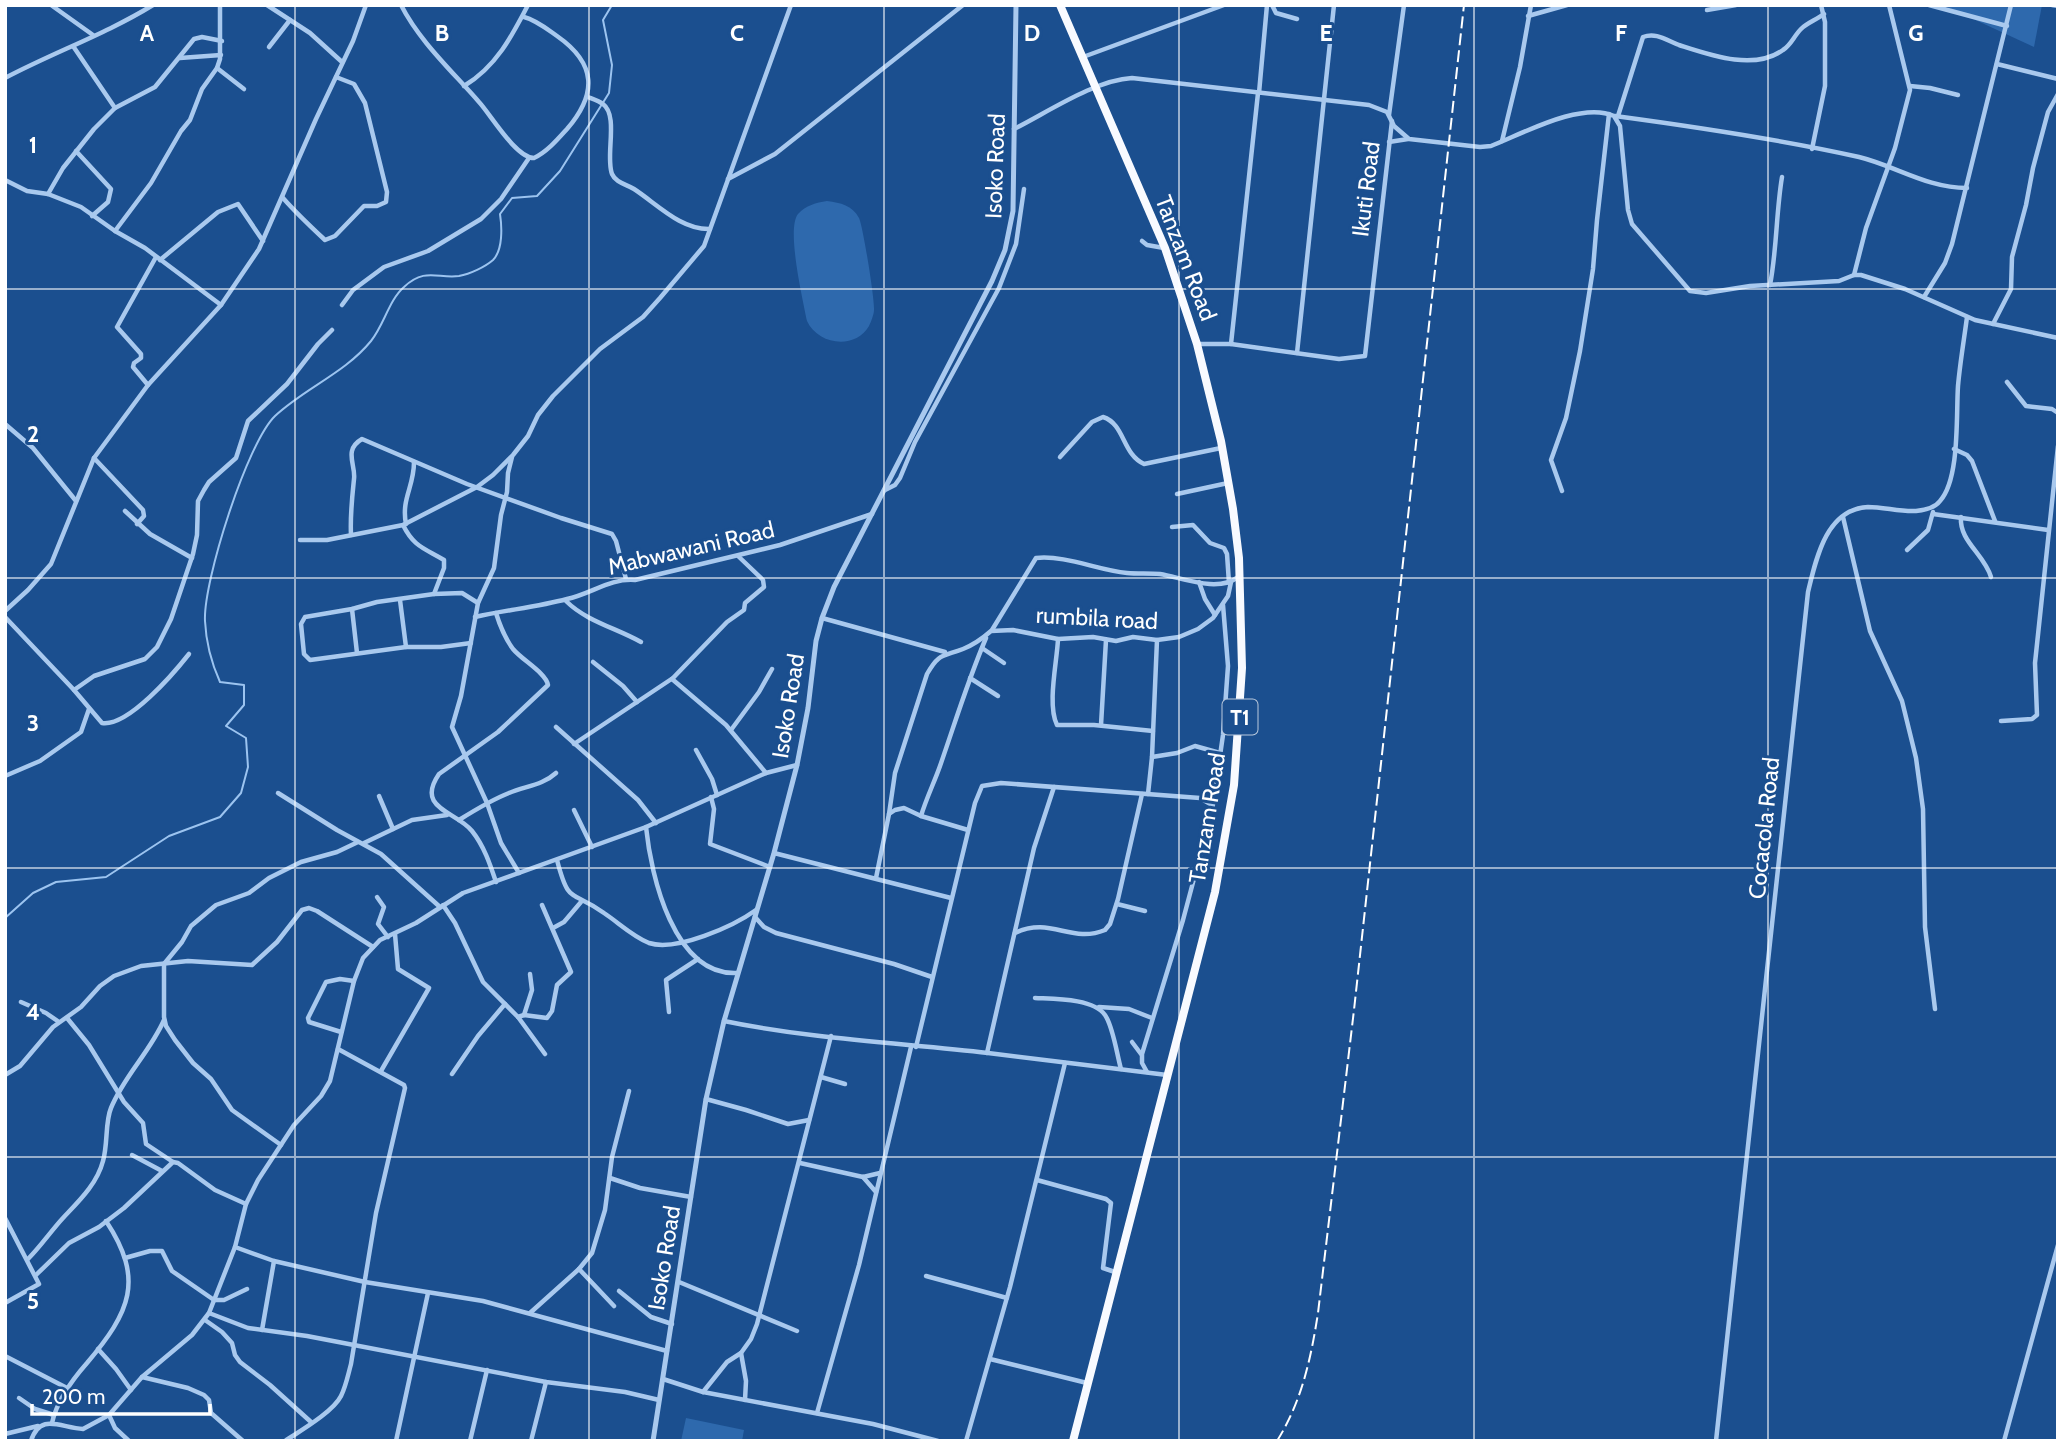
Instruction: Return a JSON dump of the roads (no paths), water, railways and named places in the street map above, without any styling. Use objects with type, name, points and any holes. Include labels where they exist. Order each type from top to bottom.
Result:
[{"type":"highway","name":"Tanzam Road","points":[[1060,5],[1165,248],[1197,344],[1229,482],[1240,575],[1242,682],[1234,785],[1215,892],[1072,1439]]},
{"type":"street","points":[[51,5],[93,35]]},
{"type":"street","points":[[5,78],[93,35],[119,26],[153,5]]},
{"type":"street","points":[[115,231],[151,183],[181,131],[187,126],[202,89],[217,68],[222,41],[220,5]]},
{"type":"street","points":[[267,5],[310,33],[342,62]]},
{"type":"street","points":[[5,611],[51,564],[94,458],[148,385],[221,305],[250,266],[264,241],[358,29],[366,5]]},
{"type":"street","points":[[401,5],[421,37],[488,112],[498,128],[529,158]]},
{"type":"street","points":[[464,86],[494,61],[524,18],[528,5]]},
{"type":"street","points":[[300,540],[327,540],[404,524],[477,487],[513,456],[553,396],[600,349],[643,317],[698,255],[710,229],[791,5]]},
{"type":"street","points":[[727,180],[775,154],[963,5]]},
{"type":"street","name":"Isoko Road","points":[[653,1441],[706,1099],[724,1021],[797,765],[822,618],[834,587],[992,281],[1005,250],[1012,222],[1016,5]]},
{"type":"street","points":[[1083,57],[1224,5]]},
{"type":"street","points":[[1269,5],[1276,13],[1297,19]]},
{"type":"street","points":[[1231,344],[1269,5]]},
{"type":"street","points":[[1297,353],[1334,5]]},
{"type":"street","points":[[1390,115],[1404,5]]},
{"type":"street","points":[[1502,141],[1520,67],[1531,5]]},
{"type":"street","points":[[1528,16],[1567,5]]},
{"type":"street","points":[[1707,10],[1736,5]]},
{"type":"street","points":[[1812,149],[1825,86],[1824,14],[1821,5]]},
{"type":"street","points":[[1854,275],[1868,222],[1906,110],[1910,86],[1895,38],[1889,5]]},
{"type":"street","points":[[1929,5],[2007,26]]},
{"type":"street","points":[[1924,297],[1950,251],[2011,5]]},
{"type":"street","points":[[2052,5],[2058,6]]},
{"type":"street","points":[[1562,491],[1550,460],[1566,418],[1575,382],[1594,269],[1597,220],[1614,115],[1643,37],[1654,35],[1730,58],[1759,60],[1784,50],[1801,29],[1824,14]]},
{"type":"street","points":[[342,305],[360,284],[384,267],[428,251],[481,219],[501,198],[529,158],[537,157],[560,137],[577,117],[588,97],[588,79],[583,63],[574,50],[548,29],[524,18]]},
{"type":"street","points":[[269,47],[290,20]]},
{"type":"street","points":[[48,194],[76,151],[115,108],[155,87],[197,37],[222,41]]},
{"type":"street","points":[[73,46],[115,108]]},
{"type":"street","points":[[179,58],[221,55]]},
{"type":"street","points":[[1997,64],[2058,79]]},
{"type":"street","points":[[217,68],[244,89]]},
{"type":"street","points":[[283,198],[302,221],[316,229],[326,240],[335,236],[364,206],[377,206],[386,202],[387,192],[365,103],[355,84],[336,78]]},
{"type":"street","name":"Ikuti Road","points":[[1014,129],[1112,80],[1132,78],[1370,105],[1385,110],[1390,115],[1392,121],[1364,356],[1339,359],[1231,344],[1197,344]]},
{"type":"street","points":[[1910,86],[1958,95]]},
{"type":"street","points":[[1993,324],[2011,289],[2010,262],[2048,112],[2058,94]]},
{"type":"street","points":[[588,97],[604,105],[610,123],[610,163],[614,178],[636,190],[663,211],[698,228],[710,229]]},
{"type":"street","points":[[1389,142],[1409,139],[1491,146],[1577,114],[1614,115],[1713,130],[1859,158],[1926,182],[1967,188]]},
{"type":"street","points":[[1614,115],[1621,131],[1628,210],[1632,225],[1686,288],[1693,292],[1839,281],[1854,275],[1867,276],[1924,297],[1967,317],[2058,338]]},
{"type":"street","points":[[1392,121],[1409,139]]},
{"type":"street","points":[[76,151],[111,189],[108,202],[92,216]]},
{"type":"street","points":[[1770,285],[1776,261],[1776,215],[1782,177]]},
{"type":"street","points":[[5,180],[27,191],[48,194],[81,206],[92,216],[145,248],[221,305]]},
{"type":"street","points":[[885,491],[900,478],[915,442],[999,288],[1016,244],[1024,189]]},
{"type":"street","points":[[148,385],[133,367],[141,354],[117,327],[158,259],[218,212],[238,204],[264,241]]},
{"type":"street","points":[[1142,241],[1165,248]]},
{"type":"street","points":[[1907,550],[1928,530],[1933,510],[1949,485],[1967,317]]},
{"type":"street","points":[[74,690],[94,676],[139,662],[153,652],[171,619],[192,558],[197,535],[198,501],[204,490],[209,482],[236,458],[248,421],[287,384],[332,330]]},
{"type":"street","points":[[2007,382],[2026,406],[2050,409],[2058,413]]},
{"type":"street","points":[[1060,457],[1092,422],[1103,417],[1115,424],[1129,453],[1144,464],[1222,447]]},
{"type":"street","points":[[5,424],[33,448],[76,502]]},
{"type":"street","points":[[351,535],[351,501],[355,476],[351,456],[358,440],[364,439],[477,487],[612,534],[626,579]]},
{"type":"street","points":[[2001,721],[2032,719],[2037,715],[2035,663],[2058,446]]},
{"type":"street","points":[[1954,449],[1967,455],[1972,461],[1995,521]]},
{"type":"street","points":[[513,456],[494,568],[478,603],[452,727],[487,803],[501,843],[519,873]]},
{"type":"street","points":[[94,458],[143,510],[142,519],[137,524]]},
{"type":"street","points":[[414,462],[412,483],[403,506],[404,524],[418,546],[444,559],[444,568],[434,594]]},
{"type":"street","points":[[1177,494],[1229,482]]},
{"type":"street","points":[[1935,1009],[1925,928],[1923,809],[1918,767],[1902,701],[1870,631],[1843,516],[1869,507],[1933,510],[2048,530]]},
{"type":"street","points":[[125,511],[161,542],[192,558]]},
{"type":"street","name":"Mabwawani Road","points":[[475,617],[565,600],[614,581],[635,580],[738,556],[798,540],[873,514]]},
{"type":"street","name":"Cocacola Road","points":[[1716,1441],[1808,592],[1824,539],[1830,528],[1843,516]]},
{"type":"street","points":[[1961,517],[1963,533],[1985,561],[1991,577]]},
{"type":"street","points":[[1172,527],[1193,526],[1210,543],[1224,548],[1230,582]]},
{"type":"street","points":[[574,744],[672,679],[727,622],[744,610],[745,603],[764,587],[763,580],[738,556]]},
{"type":"street","points":[[921,816],[982,648],[1036,558],[1057,558],[1127,573],[1157,574],[1220,584],[1230,582],[1240,575]]},
{"type":"street","points":[[1199,582],[1215,615]]},
{"type":"street","name":"rumbila road","points":[[990,632],[1013,630],[1058,639],[1088,637],[1115,641],[1133,637],[1157,640],[1184,636],[1209,622],[1215,615],[1228,596],[1230,582]]},
{"type":"street","points":[[471,643],[441,647],[406,647],[310,660],[304,654],[301,624],[304,618],[352,609],[377,601],[434,594],[462,593],[478,603]]},
{"type":"street","points":[[400,600],[406,647]]},
{"type":"street","points":[[565,600],[585,616],[612,626],[640,642]]},
{"type":"street","points":[[1147,1072],[1142,1063],[1142,1054],[1183,920],[1212,805],[1228,666],[1223,604]]},
{"type":"street","points":[[352,609],[357,653]]},
{"type":"street","points":[[496,612],[510,645],[546,677],[548,685],[498,732],[439,774],[432,788],[435,804],[472,831],[488,857],[496,882]]},
{"type":"street","points":[[5,617],[102,723],[113,722],[163,685],[189,654]]},
{"type":"street","points":[[822,618],[946,653]]},
{"type":"street","points":[[876,878],[895,773],[927,674],[935,662],[946,653],[964,649],[990,632]]},
{"type":"street","points":[[1058,639],[1054,695],[1057,725],[1101,725],[1153,731]]},
{"type":"street","points":[[1101,725],[1106,640]]},
{"type":"street","points":[[1014,933],[1038,926],[1081,934],[1100,932],[1110,924],[1145,794],[1152,757],[1157,640]]},
{"type":"street","points":[[982,648],[1004,663]]},
{"type":"street","points":[[593,662],[637,702]]},
{"type":"street","points":[[731,730],[772,669]]},
{"type":"street","points":[[970,678],[998,696]]},
{"type":"street","points":[[672,679],[731,730],[766,773]]},
{"type":"street","points":[[5,776],[40,761],[81,732],[89,709]]},
{"type":"street","points":[[556,727],[638,800],[656,823]]},
{"type":"street","points":[[1152,757],[1177,753],[1195,746],[1220,753]]},
{"type":"street","points":[[696,750],[712,779],[714,809],[710,844],[770,867]]},
{"type":"street","points":[[5,1434],[52,1423],[83,1429],[109,1415],[142,1377],[192,1335],[205,1320],[235,1247],[246,1204],[258,1180],[294,1125],[326,1089],[333,1074],[354,981],[363,958],[373,947],[463,893],[646,827],[766,773],[797,765]]},
{"type":"street","points":[[458,820],[487,803],[548,780],[556,773]]},
{"type":"street","points":[[817,1413],[859,1265],[977,795],[986,784],[1001,783],[1200,798],[1212,805]]},
{"type":"street","points":[[987,1053],[1034,848],[1054,787]]},
{"type":"street","points":[[1200,798],[1214,791]]},
{"type":"street","points":[[278,793],[394,863],[424,895],[441,906],[455,923],[483,982],[521,1016],[545,1054]]},
{"type":"street","points":[[379,796],[393,829]]},
{"type":"street","points":[[889,814],[904,808],[968,830]]},
{"type":"street","points":[[574,810],[592,847]]},
{"type":"street","points":[[281,1145],[229,1107],[211,1079],[183,1052],[166,1026],[164,964],[184,940],[191,926],[216,905],[248,892],[301,862],[337,852],[419,818],[449,814]]},
{"type":"street","points":[[646,827],[655,875],[670,920],[683,942],[698,959],[722,973],[737,974]]},
{"type":"street","points":[[774,853],[951,898]]},
{"type":"street","points":[[557,860],[568,892],[650,943],[663,946],[683,942],[755,914],[764,927],[776,933],[894,964],[932,977]]},
{"type":"street","points":[[377,897],[384,907],[378,924],[388,937]]},
{"type":"street","points":[[553,928],[564,922],[582,902]]},
{"type":"street","points":[[1117,904],[1145,911]]},
{"type":"street","points":[[521,1016],[547,1018],[552,1011],[557,985],[571,972],[542,905]]},
{"type":"street","points":[[5,1075],[20,1066],[59,1022],[81,1007],[100,986],[114,976],[141,966],[188,961],[252,965],[277,942],[302,910],[309,908],[317,911],[373,947]]},
{"type":"street","points":[[381,1071],[429,988],[398,969],[394,934]]},
{"type":"street","points":[[669,1012],[666,980],[698,959]]},
{"type":"street","points":[[521,1016],[532,990],[530,974]]},
{"type":"street","points":[[341,1032],[309,1022],[308,1018],[326,982],[340,979],[354,981]]},
{"type":"street","points":[[1035,998],[1129,1009],[1152,1018]]},
{"type":"street","points":[[21,1002],[59,1022]]},
{"type":"street","points":[[452,1074],[478,1036],[505,1004]]},
{"type":"street","points":[[1097,1007],[1107,1018],[1121,1069]]},
{"type":"street","points":[[66,1018],[97,1057],[119,1093],[143,1124],[146,1144],[178,1163],[215,1191],[246,1204]]},
{"type":"street","points":[[28,1259],[79,1202],[98,1174],[107,1145],[108,1116],[119,1093],[165,1019]]},
{"type":"street","points":[[724,1021],[913,1047],[987,1053],[1168,1075]]},
{"type":"street","points":[[703,1392],[727,1362],[741,1353],[754,1333],[831,1036]]},
{"type":"street","points":[[1132,1042],[1142,1054]]},
{"type":"street","points":[[285,1441],[332,1408],[341,1397],[354,1345],[376,1213],[405,1088],[381,1071],[338,1049]]},
{"type":"street","points":[[966,1441],[1007,1298],[1065,1063]]},
{"type":"street","points":[[821,1077],[845,1084]]},
{"type":"street","points":[[529,1314],[587,1261],[596,1241],[605,1210],[612,1157],[629,1091]]},
{"type":"street","points":[[706,1099],[788,1125],[810,1120]]},
{"type":"street","points":[[132,1155],[162,1171]]},
{"type":"street","points":[[36,1275],[69,1243],[106,1222],[132,1201],[173,1162]]},
{"type":"street","points":[[800,1163],[863,1177],[880,1173]]},
{"type":"street","points":[[863,1177],[876,1192]]},
{"type":"street","points":[[610,1178],[640,1188],[691,1197]]},
{"type":"street","points":[[1037,1180],[1106,1199],[1111,1203],[1103,1268],[1116,1272]]},
{"type":"street","points":[[5,1218],[39,1284],[5,1303]]},
{"type":"street","points":[[52,1423],[68,1388],[111,1332],[128,1296],[129,1274],[125,1258],[118,1240],[106,1222]]},
{"type":"street","points":[[2004,1441],[2058,1245]]},
{"type":"street","points":[[235,1247],[274,1261],[365,1282],[471,1299],[667,1351]]},
{"type":"street","points":[[125,1258],[150,1251],[162,1251],[172,1271],[214,1300],[224,1300],[247,1289]]},
{"type":"street","points":[[262,1330],[274,1261]]},
{"type":"street","points":[[579,1269],[614,1306]]},
{"type":"street","points":[[926,1276],[1007,1298]]},
{"type":"street","points":[[679,1282],[797,1331]]},
{"type":"street","points":[[619,1291],[651,1317],[672,1324]]},
{"type":"street","points":[[396,1441],[428,1293]]},
{"type":"street","points":[[209,1313],[235,1325],[659,1400]]},
{"type":"street","points":[[205,1320],[232,1343],[235,1356],[246,1368],[270,1385],[311,1422]]},
{"type":"street","points":[[98,1349],[131,1390]]},
{"type":"street","points":[[741,1353],[746,1381],[745,1400]]},
{"type":"street","points":[[5,1356],[68,1388]]},
{"type":"street","points":[[989,1359],[1087,1383]]},
{"type":"street","points":[[470,1441],[487,1370]]},
{"type":"street","points":[[142,1377],[188,1388],[204,1395],[209,1401],[211,1413],[243,1441]]},
{"type":"street","points":[[663,1379],[703,1392],[894,1429],[938,1441]]},
{"type":"street","points":[[531,1441],[546,1382]]},
{"type":"street","points":[[19,1398],[35,1409],[54,1415]]},
{"type":"street","points":[[109,1415],[115,1428],[129,1441]]},
{"type":"street","points":[[31,1441],[35,1429],[39,1426]]},
{"type":"waterway","points":[[5,918],[33,893],[56,882],[106,877],[169,836],[220,817],[241,793],[248,767],[246,738],[226,726],[244,705],[244,685],[220,682],[206,637],[205,621],[206,602],[219,546],[252,454],[275,416],[361,352],[376,335],[390,306],[404,287],[418,277],[463,275],[482,268],[493,260],[500,244],[500,214],[512,198],[537,196],[560,171],[609,93],[612,65],[603,20],[612,5]]},
{"type":"railway","points":[[1277,1441],[1293,1410],[1304,1379],[1318,1313],[1354,1010],[1464,5]]}]
